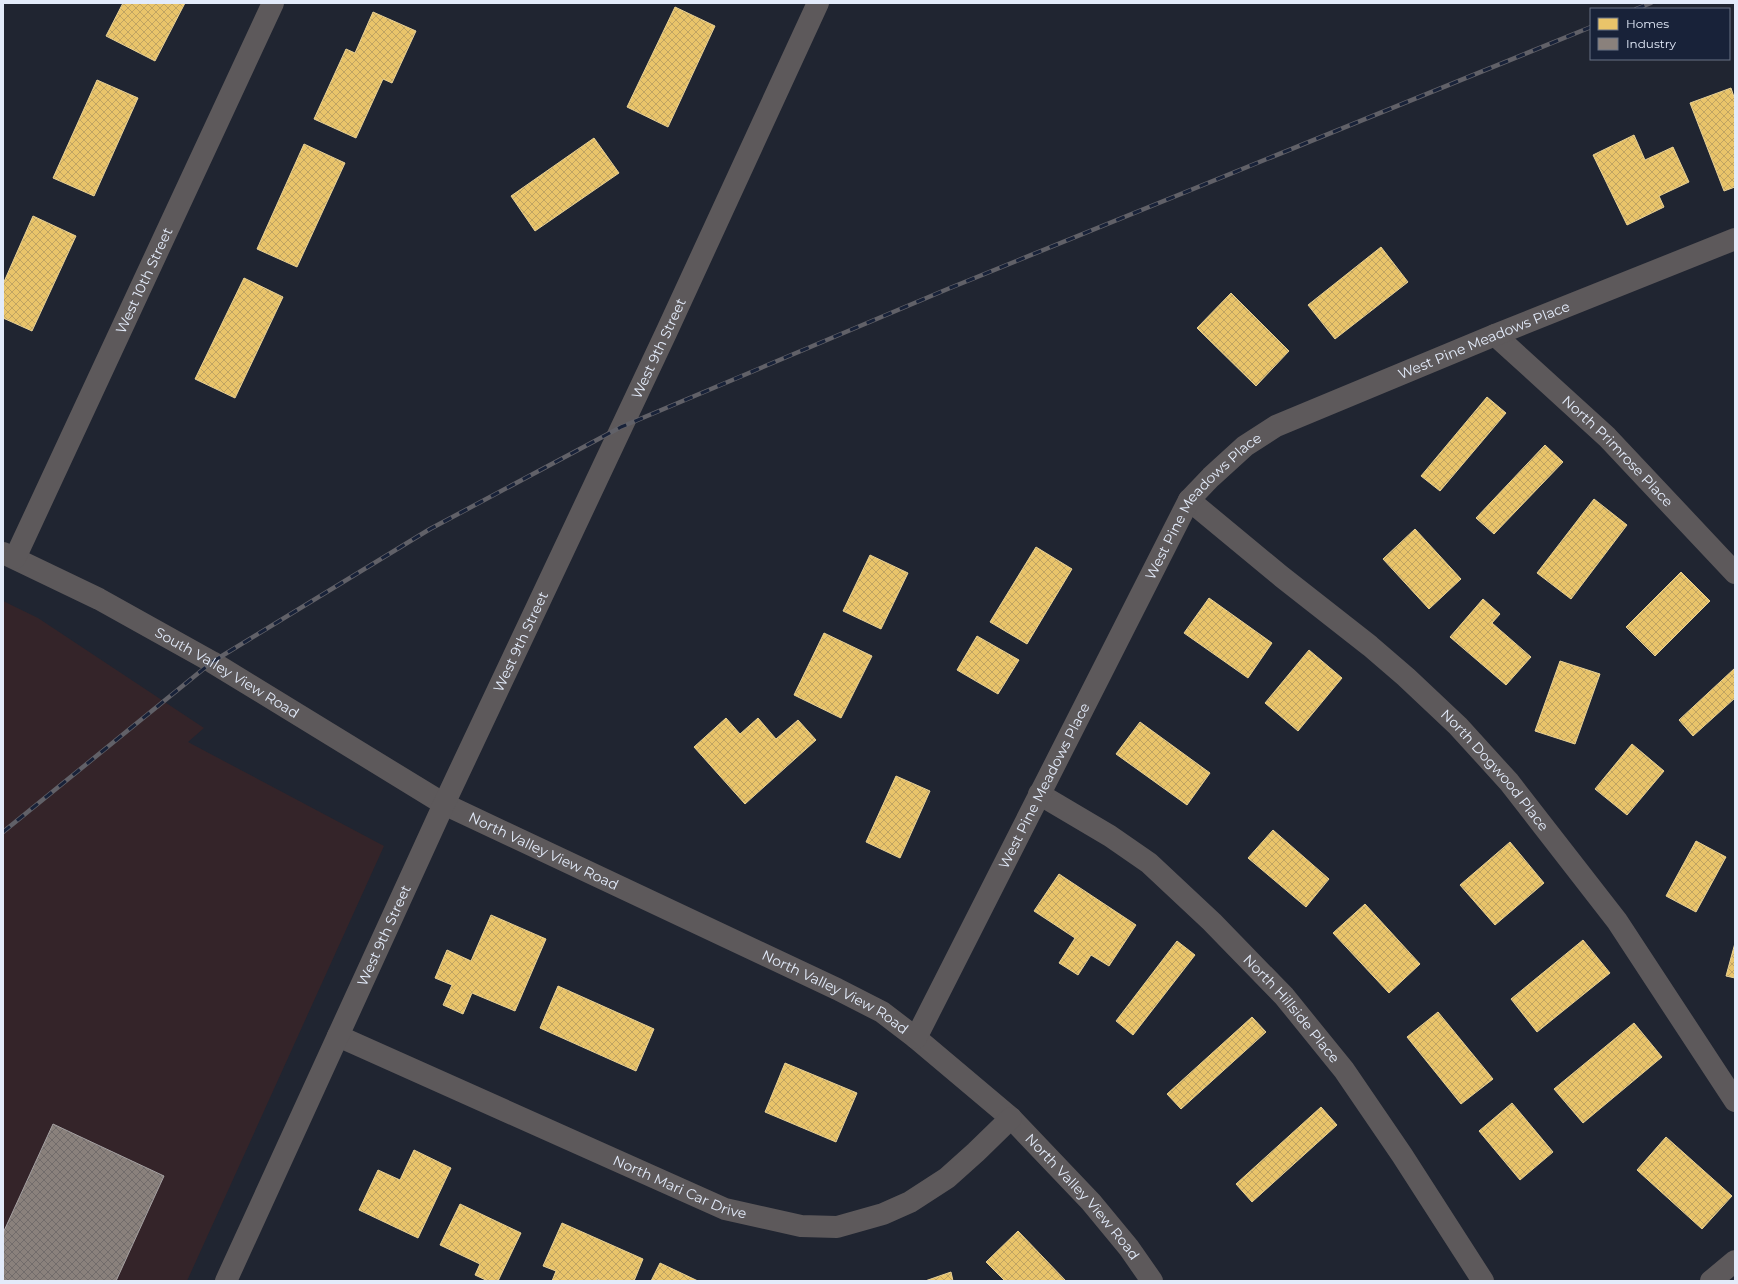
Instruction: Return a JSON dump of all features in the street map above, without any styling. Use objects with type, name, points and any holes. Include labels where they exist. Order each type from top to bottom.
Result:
[{"type":"street","name":"West 10th Street","points":[[9,556],[273,3]]},
{"type":"street","name":"West 9th Street","points":[[226,1281],[444,804],[697,266],[818,3]]},
{"type":"street","name":"West Pine Meadows Place","points":[[916,1038],[1189,500],[1211,477],[1245,446],[1276,426],[1495,335],[1734,243]]},
{"type":"street","name":"North Primrose Place","points":[[1495,335],[1607,437],[1735,573]]},
{"type":"street","name":"North Dogwood Place","points":[[1189,500],[1282,578],[1370,646],[1406,677],[1458,726],[1509,782],[1618,921],[1735,1101]]},
{"type":"street","name":"South Valley View Road","points":[[9,556],[99,599],[212,662],[444,804]]},
{"type":"street","name":"North Hillside Place","points":[[1039,794],[1110,836],[1149,863],[1212,922],[1284,996],[1344,1070],[1402,1155],[1483,1281]]},
{"type":"street","name":"North Valley View Road","points":[[444,804],[843,992],[882,1012],[916,1038],[1011,1118],[1091,1202],[1129,1248],[1152,1281]]},
{"type":"street","name":"North Mari Car Drive","points":[[338,1036],[726,1209],[800,1226],[837,1227],[883,1214],[910,1202],[947,1178],[1011,1118]]},
{"type":"street","points":[[1711,1281],[1735,1261]]},
{"type":"shaded area","points":[[3,601],[38,618],[204,728],[188,742],[384,846],[187,1281],[3,1281]]},
{"type":"building: Homes","points":[[123,3],[185,3],[155,61],[106,36]]},
{"type":"building: Homes","points":[[675,7],[715,26],[668,127],[627,107]]},
{"type":"building: Homes","points":[[373,12],[416,31],[392,83],[383,79],[356,138],[314,119],[346,49],[355,53]]},
{"type":"building: Homes","points":[[97,80],[138,98],[94,196],[53,178]]},
{"type":"building: Homes","points":[[1731,88],[1735,100],[1735,187],[1724,191],[1690,103]]},
{"type":"building: Homes","points":[[1634,135],[1645,160],[1673,147],[1689,182],[1659,196],[1664,207],[1627,225],[1593,155]]},
{"type":"building: Homes","points":[[594,138],[619,173],[535,231],[511,196]]},
{"type":"building: Homes","points":[[304,144],[345,163],[297,267],[257,249]]},
{"type":"building: Homes","points":[[33,216],[76,236],[32,331],[3,318],[3,284]]},
{"type":"building: Homes","points":[[1381,247],[1408,282],[1335,339],[1308,305]]},
{"type":"building: Homes","points":[[244,278],[283,297],[235,398],[195,379]]},
{"type":"building: Homes","points":[[1231,293],[1289,351],[1256,386],[1197,328]]},
{"type":"building: Homes","points":[[1487,397],[1506,413],[1440,491],[1421,476]]},
{"type":"building: Homes","points":[[1545,445],[1563,462],[1494,534],[1476,518]]},
{"type":"building: Homes","points":[[1594,499],[1627,525],[1571,599],[1537,573]]},
{"type":"building: Homes","points":[[1415,529],[1461,579],[1429,609],[1383,559]]},
{"type":"building: Homes","points":[[1036,547],[1072,569],[1027,644],[990,622]]},
{"type":"building: Homes","points":[[870,555],[908,573],[881,629],[843,611]]},
{"type":"building: Homes","points":[[1681,572],[1710,601],[1655,656],[1626,627]]},
{"type":"building: Homes","points":[[1209,598],[1272,643],[1248,678],[1184,633]]},
{"type":"building: Homes","points":[[1483,599],[1500,614],[1492,623],[1531,657],[1506,685],[1450,637]]},
{"type":"building: Homes","points":[[824,633],[872,656],[841,718],[794,695]]},
{"type":"building: Homes","points":[[977,636],[1019,660],[998,694],[957,670]]},
{"type":"building: Homes","points":[[1309,650],[1342,678],[1298,731],[1265,703]]},
{"type":"building: Homes","points":[[1560,661],[1600,674],[1575,744],[1535,731]]},
{"type":"building: Homes","points":[[1735,668],[1735,698],[1693,736],[1679,720]]},
{"type":"building: Homes","points":[[726,718],[740,734],[758,718],[776,739],[798,720],[816,740],[745,804],[694,747]]},
{"type":"building: Homes","points":[[1140,722],[1210,773],[1187,805],[1116,754]]},
{"type":"building: Homes","points":[[1632,744],[1664,771],[1627,815],[1595,789]]},
{"type":"building: Homes","points":[[896,776],[930,791],[900,858],[866,842]]},
{"type":"building: Homes","points":[[1273,830],[1329,879],[1306,907],[1248,858]]},
{"type":"building: Homes","points":[[1696,841],[1726,857],[1696,912],[1666,896]]},
{"type":"building: Homes","points":[[1510,842],[1544,883],[1495,925],[1460,885]]},
{"type":"building: Homes","points":[[1059,874],[1136,925],[1109,966],[1091,955],[1078,975],[1059,963],[1075,938],[1034,911]]},
{"type":"building: Homes","points":[[1365,904],[1420,964],[1389,993],[1333,933]]},
{"type":"building: Homes","points":[[491,915],[546,939],[515,1011],[472,993],[463,1014],[443,1005],[452,985],[435,978],[447,950],[471,961]]},
{"type":"building: Homes","points":[[1583,940],[1610,973],[1537,1032],[1511,999]]},
{"type":"building: Homes","points":[[1177,941],[1195,955],[1133,1035],[1116,1021]]},
{"type":"building: Homes","points":[[1735,943],[1735,978],[1726,976]]},
{"type":"building: Homes","points":[[558,986],[654,1029],[636,1071],[540,1028]]},
{"type":"building: Homes","points":[[1438,1012],[1493,1079],[1461,1104],[1407,1037]]},
{"type":"building: Homes","points":[[1252,1017],[1266,1032],[1181,1109],[1167,1094]]},
{"type":"building: Homes","points":[[1634,1023],[1662,1057],[1583,1123],[1554,1089]]},
{"type":"building: Homes","points":[[785,1063],[857,1093],[836,1142],[765,1112]]},
{"type":"building: Homes","points":[[1512,1103],[1553,1152],[1520,1180],[1479,1131]]},
{"type":"building: Homes","points":[[1321,1107],[1337,1125],[1252,1202],[1236,1184]]},
{"type":"building: Homes","points":[[1666,1137],[1732,1196],[1702,1229],[1637,1170]]},
{"type":"building: Homes","points":[[414,1150],[451,1168],[418,1238],[359,1210],[378,1170],[400,1180]]},
{"type":"building: Homes","points":[[460,1204],[521,1233],[498,1281],[488,1281],[475,1275],[480,1264],[440,1245]]},
{"type":"building: Homes","points":[[562,1223],[643,1259],[634,1281],[602,1281],[597,1279],[596,1281],[552,1281],[556,1271],[543,1266]]},
{"type":"building: Homes","points":[[1018,1231],[1066,1281],[1005,1281],[986,1262]]},
{"type":"building: Homes","points":[[660,1263],[698,1281],[651,1281]]},
{"type":"building: Homes","points":[[951,1272],[953,1281],[925,1281]]},
{"type":"building: Industry","points":[[53,1124],[164,1176],[116,1281],[3,1281],[3,1233]]},
{"type":"railway","points":[[1638,8],[1651,3]]},
{"type":"railway","points":[[3,832],[212,662],[430,529],[621,427],[950,288],[1590,27]]}]
